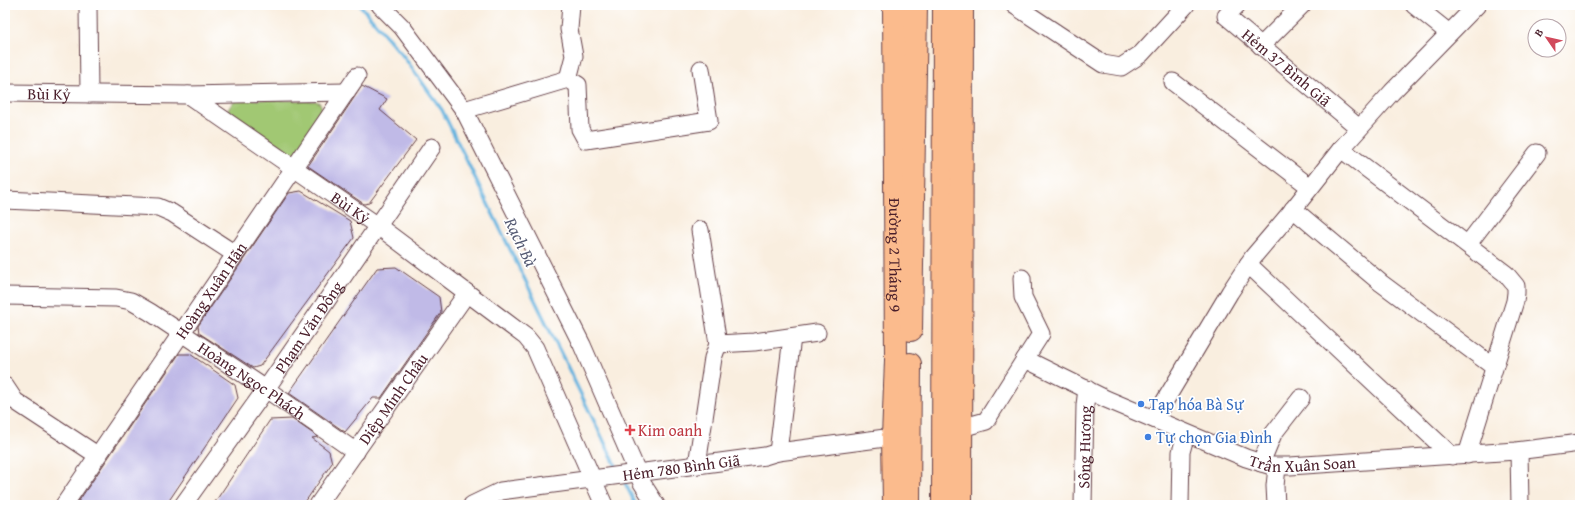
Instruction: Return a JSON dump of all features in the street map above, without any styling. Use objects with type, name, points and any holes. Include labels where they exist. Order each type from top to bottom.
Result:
[{"type":"main road","name":"Đường 2 Tháng 9","points":[[894,5],[903,360],[910,505]]},
{"type":"main road","name":"Đường 2 Tháng 9","points":[[894,505],[893,437],[903,360],[916,5]]},
{"type":"main road","points":[[944,5],[952,367],[961,428],[961,505]]},
{"type":"main road","points":[[943,505],[952,367],[962,5]]},
{"type":"street","points":[[88,5],[89,94]]},
{"type":"street","points":[[380,5],[402,27],[464,110],[582,345],[642,483],[656,505]]},
{"type":"street","points":[[568,79],[574,56],[569,29],[571,5]]},
{"type":"street","points":[[1014,5],[1103,64],[1121,67],[1141,54],[1186,5]]},
{"type":"street","name":"Hẻm 37 Bình Giã","points":[[1237,5],[1226,16],[1359,128]]},
{"type":"street","points":[[1261,46],[1302,5]]},
{"type":"street","points":[[1414,5],[1449,33]]},
{"type":"street","points":[[1154,419],[1248,264],[1359,128],[1477,5]]},
{"type":"street","points":[[464,110],[568,79],[578,85],[580,129],[586,140],[709,121],[701,69]]},
{"type":"street","name":"Hoàng Xuân Hãn","points":[[64,505],[357,76]]},
{"type":"street","points":[[1173,82],[1310,187]]},
{"type":"street","name":"Bùi Kỷ","points":[[5,92],[188,95],[346,92]]},
{"type":"street","name":"Bùi Kỷ","points":[[188,95],[378,226],[511,324],[526,337],[535,348],[604,505]]},
{"type":"street","name":"Phạm Văn Đồng","points":[[183,505],[266,389],[432,147]]},
{"type":"street","points":[[1248,264],[1460,455],[1494,367],[1515,301],[1516,286],[1506,274],[1468,244],[1341,149]]},
{"type":"street","points":[[1468,244],[1537,153]]},
{"type":"street","points":[[5,200],[158,207],[172,213],[235,254]]},
{"type":"street","points":[[1293,209],[1381,283],[1494,367]]},
{"type":"street","points":[[697,465],[713,358],[718,344],[700,230]]},
{"type":"street","points":[[961,428],[986,421],[1041,334],[1023,297],[1022,278]]},
{"type":"street","name":"Diệp Minh Châu","points":[[318,505],[467,293]]},
{"type":"street","name":"Hoàng Ngọc Phách","points":[[5,296],[116,298],[131,301],[266,389],[356,452]]},
{"type":"street","points":[[718,344],[754,342],[817,333]]},
{"type":"street","points":[[778,452],[792,337]]},
{"type":"street","name":"Trần Xuân Soạn","points":[[1025,359],[1087,390],[1186,434],[1269,465],[1519,451],[1580,443]]},
{"type":"street","points":[[5,386],[15,401],[98,455]]},
{"type":"street","name":"Sông Hương","points":[[1083,505],[1085,404],[1087,390]]},
{"type":"street","points":[[1276,505],[1275,486],[1269,465],[1273,434],[1300,398]]},
{"type":"street","points":[[1180,505],[1181,452],[1186,434]]},
{"type":"street","name":"Hẻm 780 Bình Giã","points":[[472,505],[501,491],[765,456],[778,452],[893,437]]},
{"type":"street","points":[[1519,451],[1520,505]]},
{"type":"green space","points":[[236,99],[316,101],[320,103],[323,112],[296,156],[284,153],[226,113]]},
{"type":"building","points":[[362,86],[387,99],[380,110],[416,140],[369,203],[364,204],[308,166]]},
{"type":"building","points":[[301,191],[350,221],[354,238],[260,366],[253,368],[199,333],[198,326],[289,193]]},
{"type":"building","points":[[396,267],[439,297],[441,312],[381,398],[373,398],[345,432],[289,393],[377,268]]},
{"type":"building","points":[[179,354],[190,354],[235,385],[238,398],[166,505],[76,505]]},
{"type":"building","points":[[292,419],[318,437],[312,438],[329,451],[332,463],[303,505],[213,505],[270,420]]},
{"type":"waterway","name":"Rạch Bà","points":[[360,5],[404,57],[442,110],[618,470]]},
{"type":"waterway","name":"Rạch Bà","points":[[623,479],[636,505]]},
{"type":"place","name":"Tạp hóa Bà Sự","points":[[1141,404]]},
{"type":"place","name":"Kim oanh","points":[[630,430]]},
{"type":"place","name":"Tự chọn Gia Đình","points":[[1148,437]]}]
